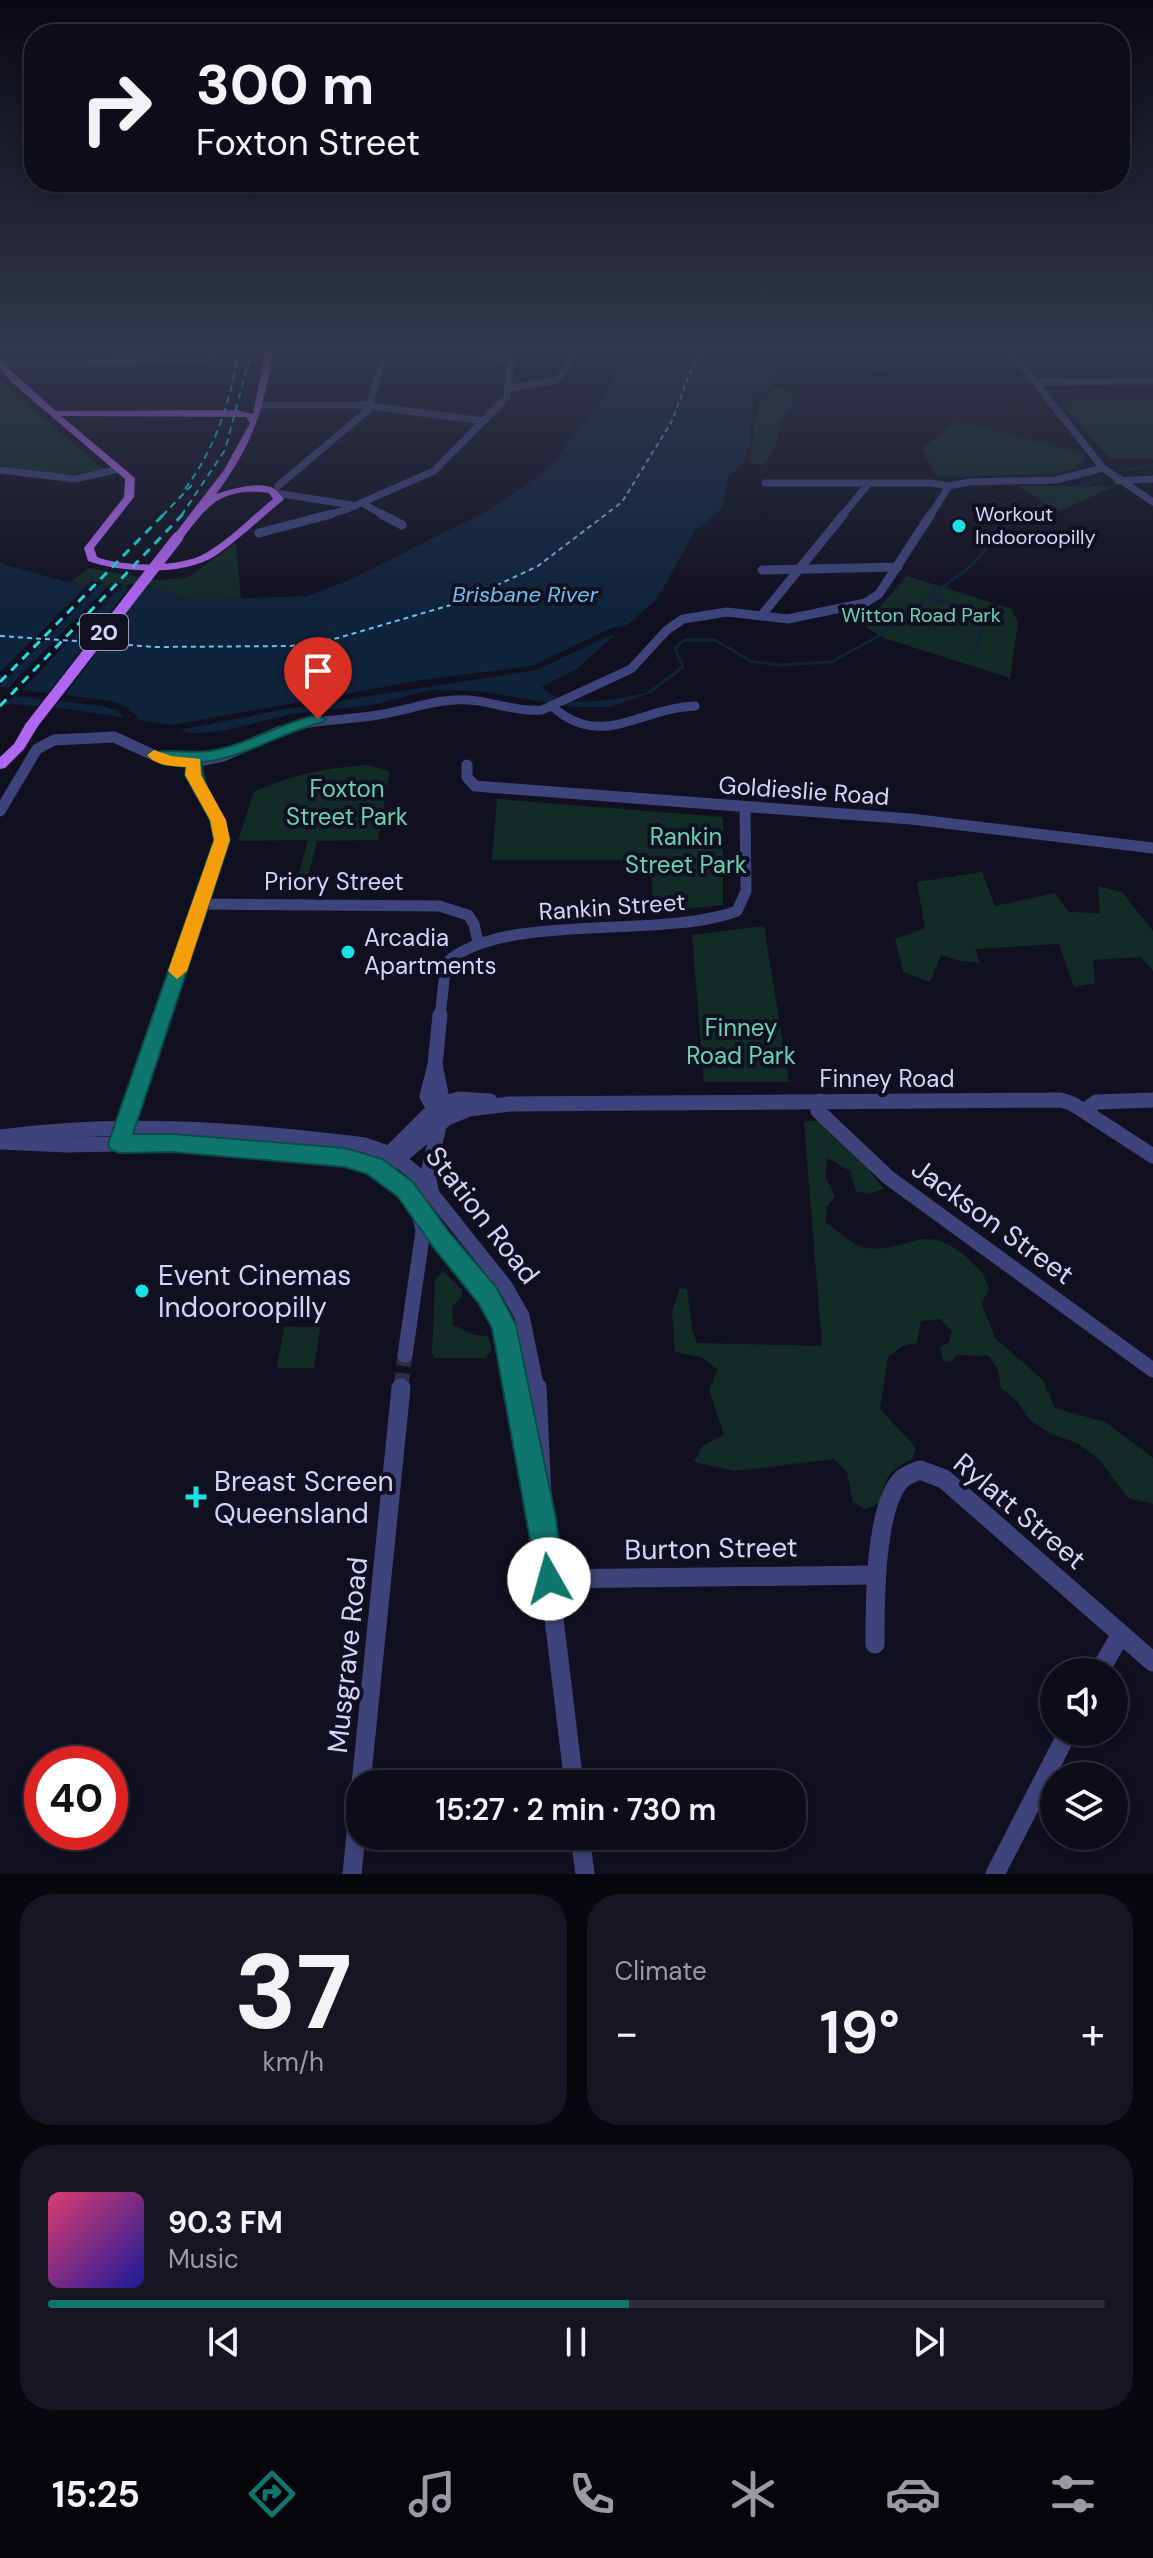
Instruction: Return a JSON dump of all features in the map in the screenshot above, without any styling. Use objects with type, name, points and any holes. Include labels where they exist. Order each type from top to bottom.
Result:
[{"type":"main road","points":[[83,436],[130,478],[131,494],[88,551],[92,559],[109,565],[156,567],[201,560],[276,504],[279,498],[276,490],[241,490],[205,502]]},
{"type":"main road","name":"20","points":[[0,765],[19,746],[31,726],[230,469],[247,436]]},
{"type":"main road","name":"20","points":[[0,752],[31,726]]},
{"type":"street","points":[[276,490],[336,436]]},
{"type":"street","points":[[259,533],[344,510],[434,471],[468,436]]},
{"type":"street","points":[[1078,436],[1103,468],[1153,502]]},
{"type":"street","points":[[0,470],[49,479],[89,476],[117,468]]},
{"type":"street","points":[[765,483],[931,483],[949,486],[969,482],[1056,480],[1103,468]]},
{"type":"street","points":[[1118,481],[1153,479]]},
{"type":"street","points":[[761,616],[869,483]]},
{"type":"street","points":[[0,811],[5,794],[37,749],[49,741],[114,737],[168,761],[195,762],[231,751],[301,722],[379,715],[436,700],[471,700],[527,711],[553,707],[631,669],[667,630],[683,619],[713,613],[795,618],[865,603],[879,594],[949,486]]},
{"type":"street","points":[[276,490],[352,505]]},
{"type":"street","points":[[362,503],[402,525]]},
{"type":"street","points":[[762,570],[898,567]]},
{"type":"street","points":[[553,707],[570,722],[592,727],[621,724],[676,708],[695,706]]},
{"type":"street","points":[[154,755],[196,758],[231,751]]},
{"type":"street","points":[[119,1144],[222,840],[218,820],[193,775],[195,762]]},
{"type":"street","name":"Goldieslie Road","points":[[467,765],[467,777],[475,786],[911,819],[1153,848]]},
{"type":"street","name":"Rankin Street","points":[[478,942],[611,927],[683,924],[713,920],[737,911],[746,891],[745,807]]},
{"type":"street","name":"Priory Street","points":[[200,904],[417,904],[466,913],[475,921],[478,942]]},
{"type":"street","points":[[432,1193],[428,1173],[440,1114],[427,1094],[435,1065],[446,963],[455,950],[478,942]]},
{"type":"street","name":"Finney Road","points":[[440,1114],[466,1099],[509,1104],[1061,1100],[1079,1108],[1108,1100],[1153,1100]]},
{"type":"street","name":"Jackson Street","points":[[820,1101],[818,1111],[889,1178],[1153,1370]]},
{"type":"street","name":"Finney Road","points":[[440,1114],[509,1104]]},
{"type":"street","points":[[1079,1108],[1153,1156]]},
{"type":"street","points":[[382,1171],[440,1114]]},
{"type":"street","name":"Station Road","points":[[0,1139],[75,1127],[125,1124],[189,1127],[358,1144],[396,1156],[432,1193],[513,1297],[526,1329],[541,1439],[542,1519]]},
{"type":"street","points":[[67,1145],[75,1127]]},
{"type":"street","name":"Station Road","points":[[0,1139],[67,1145],[187,1144],[336,1157],[360,1161],[382,1171],[405,1189],[487,1296],[503,1325],[542,1519],[572,1770]]},
{"type":"street","points":[[405,1355],[423,1231],[417,1207]]},
{"type":"street","points":[[420,1259],[428,1247],[441,1239],[456,1236],[467,1239]]},
{"type":"street","name":"Musgrave Road","points":[[362,1770],[401,1388]]},
{"type":"street","name":"Rylatt Street","points":[[875,1644],[875,1575],[889,1504],[896,1486],[914,1472],[929,1471],[950,1484],[1153,1662]]},
{"type":"street","name":"Burton Street","points":[[549,1579],[875,1575]]},
{"type":"street","points":[[1107,1658],[1121,1634]]},
{"type":"street","points":[[995,1874],[1061,1746]]},
{"type":"street","points":[[352,1874],[354,1850]]},
{"type":"street","points":[[582,1850],[585,1874]]},
{"type":"green space","points":[[0,436],[65,436],[102,468],[56,476],[0,465]]},
{"type":"green space","points":[[753,436],[777,436],[764,465],[753,464],[749,460]]},
{"type":"green space","points":[[937,436],[1018,436],[1083,453],[1086,459],[1072,470],[1055,474],[938,477],[921,449]]},
{"type":"green space","points":[[1090,436],[1153,436],[1153,459],[1110,459]]},
{"type":"green space","points":[[1017,486],[1115,486],[1060,511]]},
{"type":"green space","points":[[236,543],[241,600],[191,600],[159,590],[70,583],[88,568],[158,580],[187,578]]},
{"type":"green space","name":"Witton Road Park","points":[[907,576],[1012,609],[1018,623],[1010,678],[884,638],[848,616],[878,609]]},
{"type":"green space","name":"Foxton Street Park","points":[[368,765],[390,771],[378,840],[317,841],[305,890],[295,890],[308,840],[238,841],[254,792],[310,773]]},
{"type":"green space","name":"Rankin Street Park","points":[[497,799],[723,817],[723,905],[654,912],[650,860],[492,860]]},
{"type":"green space","points":[[982,872],[995,906],[1055,893],[1069,912],[1100,913],[1098,886],[1122,892],[1153,931],[1153,971],[1141,957],[1093,960],[1095,983],[1074,987],[1059,944],[975,949],[980,963],[941,955],[930,982],[903,972],[895,939],[925,928],[917,882]]},
{"type":"green space","name":"Finney Road Park","points":[[764,926],[789,1082],[704,1082],[692,935]]},
{"type":"green space","points":[[822,1120],[884,1189],[868,1194],[856,1191],[850,1171],[828,1158],[825,1177],[835,1196],[827,1207],[825,1222],[861,1247],[881,1248],[926,1239],[937,1240],[965,1256],[980,1271],[987,1284],[989,1290],[981,1303],[996,1339],[1043,1380],[1055,1408],[1105,1422],[1153,1458],[1153,1504],[1128,1498],[1099,1459],[1077,1443],[1051,1434],[1029,1419],[1017,1401],[1001,1388],[998,1370],[989,1356],[957,1355],[951,1362],[943,1361],[940,1348],[949,1342],[952,1331],[940,1319],[921,1321],[917,1343],[903,1346],[888,1357],[880,1409],[916,1448],[912,1460],[898,1466],[889,1476],[880,1503],[866,1509],[853,1502],[847,1472],[834,1459],[735,1471],[694,1462],[703,1445],[724,1435],[709,1390],[718,1369],[701,1357],[675,1352],[672,1311],[680,1288],[687,1289],[697,1343],[822,1346],[804,1122]]},
{"type":"green space","points":[[443,1271],[462,1290],[462,1296],[452,1307],[453,1325],[475,1335],[488,1336],[492,1349],[486,1358],[434,1358],[435,1281]]},
{"type":"green space","points":[[284,1327],[320,1327],[314,1368],[277,1368]]},
{"type":"water","name":"Brisbane River","points":[[573,436],[751,436],[743,462],[727,478],[723,507],[694,532],[657,599],[576,669],[542,687],[552,695],[580,701],[655,691],[611,707],[575,707],[479,691],[431,690],[372,705],[290,714],[227,730],[201,733],[68,709],[0,703],[0,563],[70,583],[159,590],[191,600],[307,596],[350,580],[486,512],[548,469]]},
{"type":"pier","points":[[92,581],[103,582],[0,686],[0,672]]},
{"type":"pier","points":[[111,583],[123,584],[22,690],[48,693],[129,584],[153,586],[144,589],[65,695],[111,701],[126,706],[142,722],[166,726],[428,679],[532,666],[609,629],[636,623],[619,633],[620,637],[613,635],[602,639],[537,670],[286,709],[174,731],[129,722],[116,710],[103,706],[60,701],[51,711],[35,710],[43,699],[15,696],[0,707],[0,687],[8,688]]},
{"type":"waterway","points":[[1123,471],[1153,464]]},
{"type":"waterway","points":[[1022,515],[1055,497],[1102,478]]},
{"type":"waterway","points":[[929,598],[972,565],[1002,530],[1022,515]]},
{"type":"waterway","points":[[650,692],[683,667],[675,648],[684,640],[715,640],[751,661],[777,665],[831,662],[879,636],[929,598]]},
{"type":"waterway","points":[[929,598],[973,611],[985,621],[975,652]]},
{"type":"ferry route","points":[[101,643],[155,647],[291,646],[338,638],[461,602],[538,566],[622,502],[662,436]]},
{"type":"ferry route","points":[[0,636],[90,642]]},
{"type":"tunnel","points":[[401,1388],[405,1355]]},
{"type":"railway","points":[[185,489],[215,436]]},
{"type":"railway","points":[[181,516],[225,450],[229,436]]},
{"type":"railway","points":[[162,516],[195,482]]},
{"type":"railway","points":[[0,682],[164,514]]},
{"type":"railway","points":[[0,706],[183,514]]},
{"type":"slow traffic","points":[[157,755],[154,755],[168,761],[195,762],[193,775],[218,820],[222,840],[177,971]]},
{"type":"place","name":"Workout Indooroopilly","points":[[959,526]]},
{"type":"place","name":"Arcadia Apartments","points":[[348,952]]},
{"type":"place","name":"Event Cinemas Indooroopilly","points":[[142,1291]]},
{"type":"place","name":"Breast Screen Queensland","points":[[196,1497]]},
{"type":"route","points":[[318,719],[301,722],[231,751],[209,756],[183,758],[154,755],[168,761],[195,762],[193,775],[218,820],[222,840],[119,1144],[173,1143],[345,1158],[374,1166],[405,1189],[487,1296],[506,1331],[542,1519],[549,1579]]}]
